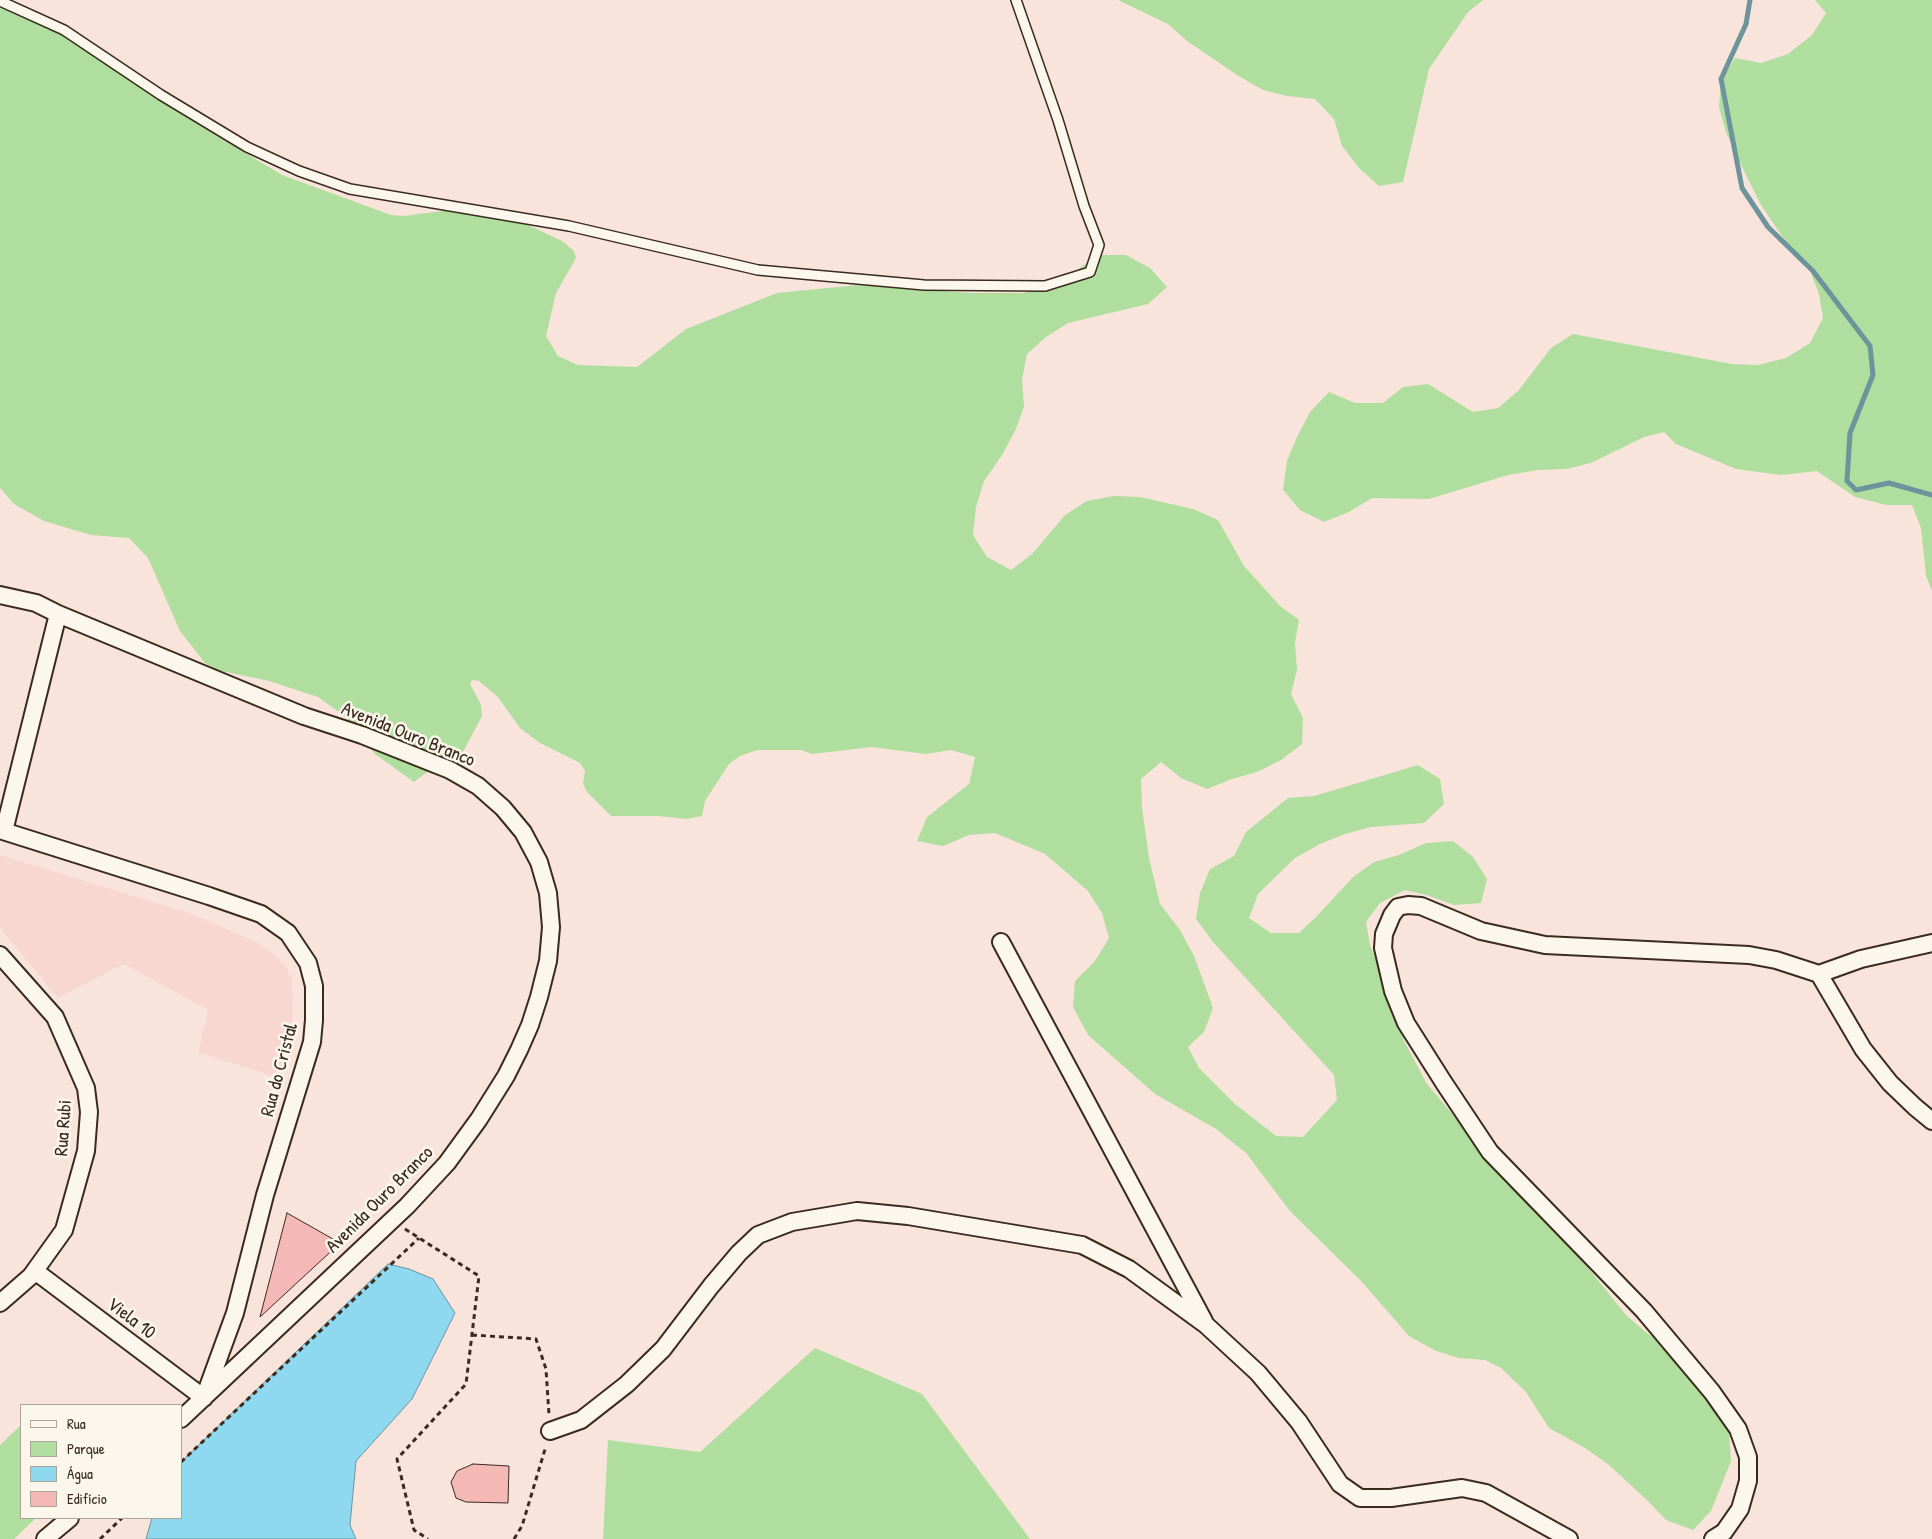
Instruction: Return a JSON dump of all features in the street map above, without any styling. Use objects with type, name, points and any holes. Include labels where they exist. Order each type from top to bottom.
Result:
[{"type":"street","name":"Avenida Ouro Branco","points":[[0,595],[36,603],[58,614],[304,716],[362,735],[450,770],[478,786],[503,808],[524,832],[539,862],[548,893],[551,927],[548,961],[539,998],[519,1050],[506,1076],[479,1119],[447,1163],[407,1206],[182,1419]]},
{"type":"street","points":[[2,831],[58,614]]},
{"type":"street","name":"Rua do Cristal","points":[[2,831],[261,914],[288,933],[308,962],[314,986],[312,1042],[265,1195],[235,1313],[204,1398]]},
{"type":"street","points":[[1714,1539],[1724,1532],[1740,1509],[1748,1481],[1748,1457],[1738,1429],[1712,1392],[1644,1311],[1490,1152],[1406,1023],[1393,991],[1386,963],[1383,948],[1384,934],[1392,915],[1398,908],[1408,905],[1421,906],[1481,931],[1545,945],[1749,955],[1776,960],[1819,974],[1861,959],[1932,943]]},
{"type":"street","points":[[1001,942],[1206,1325]]},
{"type":"street","name":"Rua Rubi","points":[[0,1303],[35,1271],[64,1230],[86,1150],[89,1112],[86,1088],[55,1017],[1,959]]},
{"type":"street","points":[[1819,974],[1862,1049],[1890,1083],[1932,1121]]},
{"type":"street","points":[[550,1431],[580,1420],[633,1378],[663,1349],[711,1286],[758,1236],[792,1222],[849,1213],[908,1216],[1082,1245],[1130,1270],[1206,1325],[1258,1373],[1299,1422],[1340,1484],[1360,1498],[1391,1498],[1462,1488],[1486,1492],[1569,1539]]},
{"type":"street","name":"Viela 10","points":[[35,1271],[204,1398]]},
{"type":"street","points":[[45,1539],[69,1519]]},
{"type":"lane","points":[[0,1],[64,30],[161,95],[247,147],[299,171],[350,189],[569,226],[758,270],[924,285],[1045,286],[1090,272],[1099,246],[1016,0]]},
{"type":"path","points":[[182,1461],[419,1238],[479,1276],[466,1384],[397,1459],[414,1530],[428,1539]]},
{"type":"path","points":[[472,1335],[536,1339],[546,1369],[550,1431],[522,1526],[514,1539]]},
{"type":"path","points":[[100,1539],[121,1519]]},
{"type":"shaded area","points":[[0,855],[189,913],[259,943],[275,955],[285,966],[292,980],[293,1009],[291,1035],[281,1079],[198,1052],[208,1010],[124,964],[58,998],[0,928]]},
{"type":"green space","points":[[1118,0],[1483,0],[1468,12],[1429,69],[1403,182],[1379,186],[1360,169],[1342,146],[1334,119],[1315,99],[1287,96],[1263,90],[1187,41],[1168,24]]},
{"type":"green space","points":[[1815,0],[1932,0],[1932,591],[1926,576],[1921,528],[1912,505],[1886,505],[1855,497],[1817,471],[1781,475],[1736,469],[1676,444],[1664,432],[1644,437],[1591,463],[1566,469],[1538,470],[1508,475],[1429,499],[1372,498],[1349,512],[1324,522],[1300,510],[1283,490],[1287,461],[1310,412],[1329,392],[1355,403],[1383,403],[1403,387],[1428,384],[1473,412],[1498,408],[1519,390],[1551,348],[1573,334],[1732,364],[1758,365],[1786,358],[1810,343],[1823,318],[1819,294],[1809,268],[1790,248],[1761,205],[1726,132],[1719,107],[1721,81],[1735,58],[1761,63],[1788,54],[1812,35],[1826,13]]},
{"type":"green space","points":[[0,4],[17,5],[202,127],[282,175],[391,215],[404,216],[449,210],[475,211],[528,225],[562,241],[574,251],[576,258],[556,293],[546,336],[558,356],[578,365],[637,367],[686,329],[777,293],[859,285],[971,293],[1023,293],[1055,287],[1097,255],[1126,255],[1150,268],[1167,287],[1148,304],[1068,323],[1046,337],[1027,354],[1022,380],[1024,407],[1015,431],[1002,455],[984,481],[976,507],[973,535],[987,557],[1011,570],[1032,554],[1065,515],[1087,501],[1114,496],[1140,497],[1193,509],[1218,520],[1244,566],[1280,606],[1299,620],[1295,643],[1297,670],[1291,694],[1303,718],[1302,744],[1281,760],[1257,772],[1207,789],[1181,778],[1161,762],[1141,779],[1142,808],[1149,858],[1160,904],[1180,930],[1194,956],[1213,1008],[1204,1032],[1188,1047],[1199,1068],[1235,1104],[1276,1136],[1303,1137],[1337,1100],[1334,1075],[1213,942],[1196,919],[1200,893],[1210,869],[1234,856],[1246,832],[1288,798],[1314,796],[1418,765],[1440,779],[1444,804],[1424,823],[1371,827],[1345,834],[1320,844],[1295,858],[1258,894],[1249,918],[1271,933],[1299,933],[1353,877],[1374,862],[1399,855],[1426,843],[1453,841],[1473,857],[1487,879],[1481,903],[1454,905],[1430,896],[1405,890],[1380,903],[1366,922],[1370,945],[1394,1002],[1404,1041],[1427,1084],[1486,1154],[1568,1243],[1626,1315],[1648,1334],[1671,1349],[1719,1409],[1729,1434],[1731,1461],[1711,1511],[1693,1530],[1666,1520],[1609,1465],[1585,1448],[1549,1428],[1526,1392],[1501,1368],[1485,1360],[1459,1358],[1436,1351],[1409,1336],[1362,1282],[1290,1211],[1246,1153],[1216,1129],[1155,1094],[1088,1035],[1073,1007],[1075,981],[1095,961],[1109,938],[1102,913],[1088,891],[1045,854],[995,833],[969,835],[943,846],[917,841],[927,817],[969,784],[975,757],[951,750],[926,754],[872,747],[812,754],[801,750],[757,750],[740,756],[729,764],[705,801],[702,816],[686,819],[658,816],[611,816],[587,792],[583,784],[585,771],[580,763],[540,743],[520,728],[497,696],[479,681],[472,680],[470,684],[481,705],[482,716],[464,750],[460,766],[452,771],[431,769],[414,782],[375,754],[346,717],[318,697],[269,681],[217,670],[205,663],[180,631],[148,558],[129,538],[91,535],[44,521],[14,504],[0,488]]},
{"type":"green space","points":[[815,1348],[922,1394],[1030,1539],[603,1539],[608,1440],[700,1452]]},
{"type":"green space","points":[[20,1426],[20,1519],[35,1519],[14,1539],[0,1539],[0,1445]]},
{"type":"water","points":[[388,1264],[409,1269],[433,1279],[455,1313],[412,1399],[356,1461],[350,1525],[356,1539],[146,1539],[152,1519],[182,1519],[182,1461]]},
{"type":"building","points":[[287,1213],[340,1243],[260,1317]]},
{"type":"building","points":[[473,1464],[509,1466],[508,1503],[466,1502],[456,1498],[451,1482],[457,1471]]},
{"type":"waterway","points":[[1750,0],[1746,24],[1721,79],[1742,188],[1768,227],[1813,271],[1870,346],[1873,375],[1850,433],[1847,481],[1856,490],[1889,483],[1932,495]]}]
